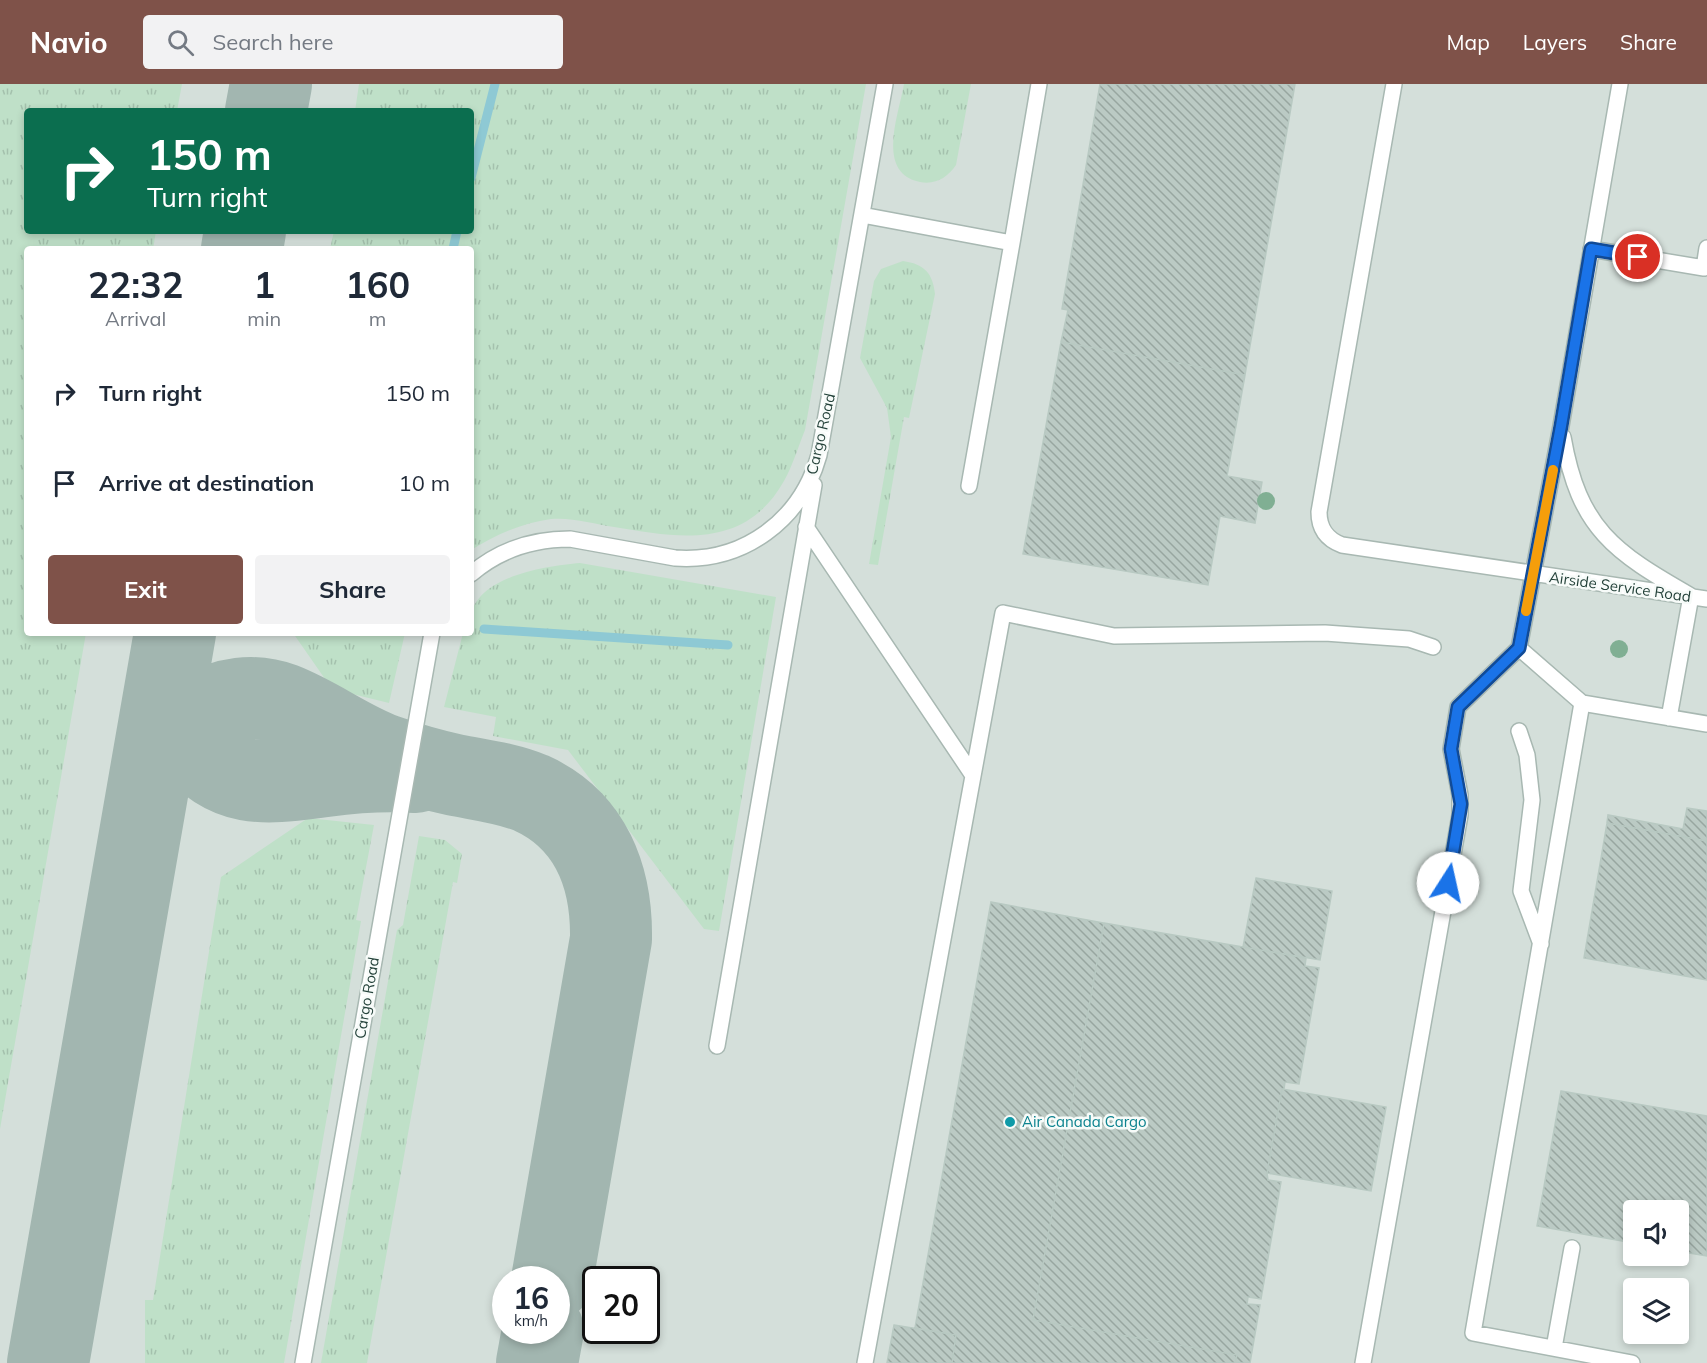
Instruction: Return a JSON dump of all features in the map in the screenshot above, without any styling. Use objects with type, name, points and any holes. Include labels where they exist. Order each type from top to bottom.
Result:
[{"type":"lane","name":"Cargo Road","points":[[474,572],[509,550],[555,539],[570,539],[692,559],[736,550],[768,532],[793,509],[813,476],[819,455],[885,84]]},
{"type":"lane","points":[[969,486],[1039,84]]},
{"type":"lane","name":"Airside Service Road","points":[[1394,84],[1319,522],[1328,537],[1342,545],[1707,599]]},
{"type":"lane","points":[[1363,1363],[1460,815],[1460,795],[1451,749],[1458,707],[1519,648],[1561,426],[1620,84]]},
{"type":"lane","points":[[862,215],[1012,243]]},
{"type":"lane","points":[[1591,249],[1704,268],[1707,248]]},
{"type":"lane","points":[[1561,426],[1568,466],[1581,502],[1598,528],[1623,553],[1647,571],[1691,596],[1669,718]]},
{"type":"lane","points":[[717,1046],[819,455]]},
{"type":"lane","points":[[806,527],[972,774]]},
{"type":"lane","points":[[865,1363],[1003,614],[1114,636],[1325,633],[1409,639],[1433,647]]},
{"type":"lane","name":"Cargo Road","points":[[303,1363],[431,636]]},
{"type":"lane","points":[[1519,648],[1582,703],[1707,724]]},
{"type":"lane","points":[[1582,703],[1473,1333],[1632,1363]]},
{"type":"lane","points":[[1519,731],[1527,755],[1532,800],[1521,891],[1541,944]]},
{"type":"lane","points":[[1554,1348],[1572,1248]]},
{"type":"shaded area","points":[[0,84],[1707,84],[1707,1363],[0,1363]]},
{"type":"green space","points":[[0,84],[182,84],[178,108],[24,108],[24,234],[156,234],[154,246],[24,246],[24,636],[85,636],[0,1129]]},
{"type":"green space","points":[[359,84],[866,84],[805,430],[784,481],[768,503],[750,519],[730,529],[709,534],[663,534],[575,520],[551,519],[509,530],[474,548],[474,246],[331,246],[333,234],[474,234],[474,108],[355,108]]},
{"type":"green space","points":[[904,84],[971,84],[956,165],[949,173],[936,181],[920,182],[906,176],[898,167],[894,155],[895,126]]},
{"type":"green space","points":[[903,261],[917,264],[930,275],[935,294],[909,418],[904,417],[878,565],[869,564],[891,437],[887,408],[860,358],[874,281],[881,269]]},
{"type":"green space","points":[[580,563],[776,597],[719,931],[704,929],[568,750],[493,736],[496,717],[444,707],[462,636],[474,636],[474,608],[477,601],[501,582],[517,575]]},
{"type":"green space","points":[[295,636],[404,636],[389,703],[332,689]]},
{"type":"green space","points":[[308,818],[374,825],[356,920],[361,921],[284,1363],[145,1363],[145,1300],[153,1300],[221,877]]},
{"type":"green space","points":[[419,836],[445,840],[462,854],[457,883],[453,882],[367,1363],[321,1363],[397,930],[403,925]]},
{"type":"building","points":[[1100,84],[1295,84],[1245,375],[1061,342],[1068,310],[1062,309]]},
{"type":"building","points":[[1061,342],[1245,375],[1227,476],[1262,482],[1255,523],[1220,516],[1208,585],[1023,554]]},
{"type":"building","points":[[1687,808],[1707,811],[1707,841],[1607,823],[1608,815],[1683,829]]},
{"type":"building","points":[[1607,823],[1707,841],[1707,980],[1584,958]]},
{"type":"building","points":[[1256,878],[1332,891],[1320,960],[1243,947]]},
{"type":"building","name":"Air Canada Cargo","points":[[991,902],[1104,923],[1033,1320],[1237,1355],[1235,1363],[952,1363],[956,1335],[915,1328]]},
{"type":"building","name":"Air Canada Cargo","points":[[1104,923],[1306,958],[1305,966],[1319,968],[1299,1084],[1285,1082],[1284,1089],[1282,1089],[1267,1173],[1268,1180],[1281,1182],[1261,1299],[1248,1297],[1247,1304],[1260,1305],[1250,1363],[1235,1363],[1237,1355],[1033,1320]]},
{"type":"building","points":[[1282,1089],[1386,1107],[1371,1191],[1267,1173]]},
{"type":"building","points":[[1561,1091],[1707,1116],[1707,1256],[1689,1253],[1689,1200],[1623,1200],[1623,1241],[1537,1226]]},
{"type":"building","points":[[894,1325],[956,1335],[952,1363],[887,1363]]},
{"type":"waterway","points":[[474,166],[495,84]]},
{"type":"waterway","points":[[454,246],[456,234]]},
{"type":"waterway","points":[[484,629],[728,645]]},
{"type":"taxiway","points":[[267,108],[271,84]]},
{"type":"taxiway","points":[[242,246],[244,234]]},
{"type":"taxiway","points":[[48,1363],[174,636]]},
{"type":"taxiway","points":[[169,673],[169,691],[173,709],[184,734],[204,757],[219,769],[235,776],[251,780],[286,781],[359,772],[416,772]]},
{"type":"taxiway","points":[[150,780],[158,760],[170,741],[201,713],[219,704],[240,699],[261,699],[283,704],[385,755],[411,764],[503,784],[531,793],[552,804],[569,818],[594,853],[602,873],[607,894],[611,939],[554,1266]]},
{"type":"taxiway","points":[[537,1363],[540,1344]]},
{"type":"slow traffic","points":[[1526,611],[1553,470]]},
{"type":"place","name":"Air Canada Cargo","points":[[1010,1122]]},
{"type":"route","points":[[1448,883],[1461,804],[1451,749],[1458,707],[1490,673],[1519,648],[1561,426],[1591,249],[1638,257]]}]
